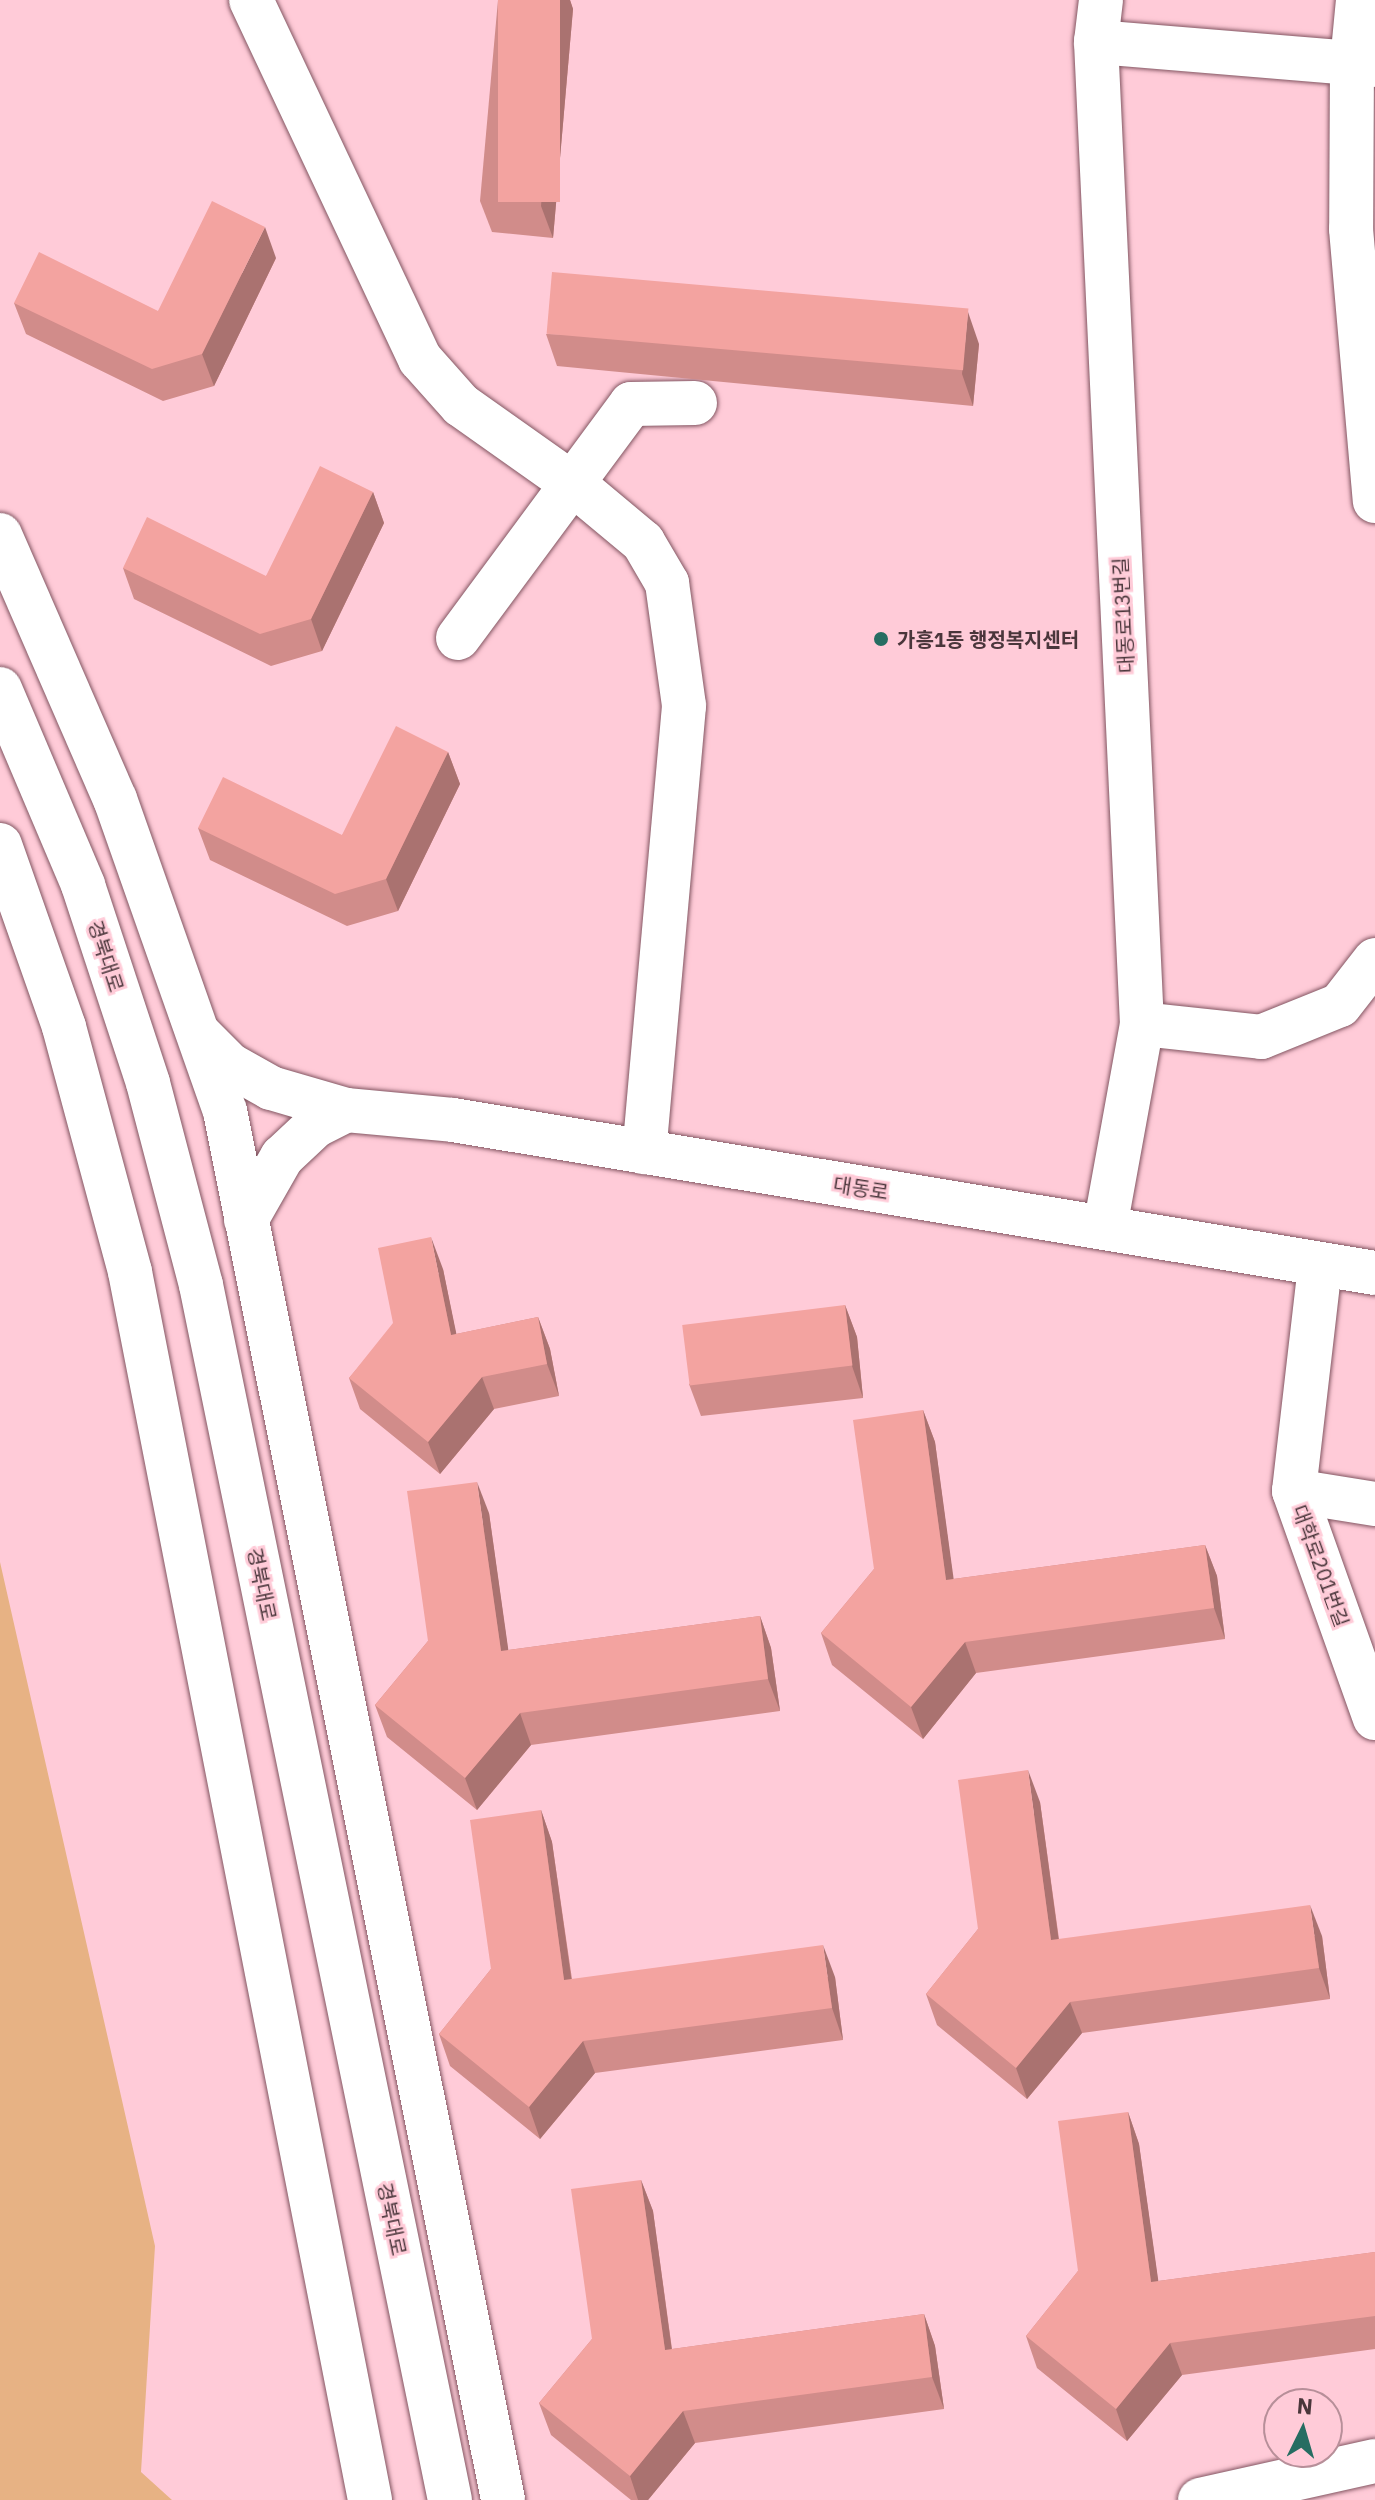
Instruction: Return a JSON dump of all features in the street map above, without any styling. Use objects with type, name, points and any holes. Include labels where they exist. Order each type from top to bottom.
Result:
[{"type":"main road","points":[[251,0],[420,359],[461,405],[572,483],[643,542],[667,583],[677,633],[684,706],[644,1152]]},
{"type":"main road","points":[[1358,0],[1363,63],[1351,229],[1375,501]]},
{"type":"main road","points":[[1098,21],[1363,63]]},
{"type":"main road","name":"대동로13번길","points":[[1098,21],[1142,1024],[1105,1228]]},
{"type":"main road","points":[[458,638],[631,404],[695,403]]},
{"type":"main road","points":[[0,535],[115,799],[225,1111],[503,2500]]},
{"type":"main road","name":"경북대로","points":[[0,689],[83,885],[148,1083],[201,1285],[450,2500]]},
{"type":"main road","points":[[0,845],[64,1027],[130,1272],[370,2500]]},
{"type":"main road","points":[[1142,1024],[1261,1037],[1340,1005],[1375,960]]},
{"type":"main road","name":"대동로","points":[[200,1035],[230,1065],[271,1088],[346,1110],[453,1120],[1375,1273]]},
{"type":"main road","points":[[246,1220],[282,1157],[315,1126],[346,1110]]},
{"type":"main road","points":[[1294,1491],[1320,1266]]},
{"type":"main road","name":"대학로201번길","points":[[1375,1504],[1294,1491],[1375,1718]]},
{"type":"main road","points":[[1200,2500],[1375,2461]]},
{"type":"shaded area","points":[[0,1562],[155,2246],[141,2472],[172,2500],[0,2500]]},
{"type":"building","points":[[498,0],[560,0],[560,202],[498,202]]},
{"type":"building","points":[[212,201],[265,227],[202,354],[152,369],[14,303],[39,252],[158,311]]},
{"type":"building","points":[[552,272],[968,308],[963,370],[547,334]]},
{"type":"building","points":[[320,466],[373,492],[311,619],[260,634],[123,568],[147,517],[266,576]]},
{"type":"building","points":[[396,726],[448,752],[386,879],[335,894],[198,828],[223,777],[342,835]]},
{"type":"building","points":[[431,1237],[451,1335],[538,1317],[547,1364],[482,1377],[428,1442],[349,1378],[393,1323],[378,1248]]},
{"type":"building","points":[[845,1305],[852,1366],[690,1386],[682,1325]]},
{"type":"building","points":[[923,1410],[946,1580],[1205,1545],[1214,1608],[965,1642],[911,1707],[821,1633],[874,1569],[853,1420]]},
{"type":"building","points":[[477,1482],[501,1651],[760,1616],[768,1679],[520,1713],[465,1778],[375,1705],[428,1641],[407,1491]]},
{"type":"building","points":[[1028,1770],[1051,1940],[1310,1905],[1319,1968],[1070,2002],[1016,2068],[926,1994],[978,1929],[958,1780]]},
{"type":"building","points":[[541,1810],[564,1980],[823,1945],[832,2008],[583,2041],[529,2107],[439,2034],[491,1969],[470,1820]]},
{"type":"building","points":[[1128,2112],[1151,2282],[1375,2252],[1375,2316],[1170,2343],[1116,2409],[1026,2336],[1078,2271],[1058,2121]]},
{"type":"building","points":[[641,2180],[665,2350],[924,2314],[932,2377],[683,2411],[630,2476],[539,2403],[592,2339],[571,2189]]},
{"type":"place","name":"가흥1동 행정복지센터","points":[[881,639]]}]
